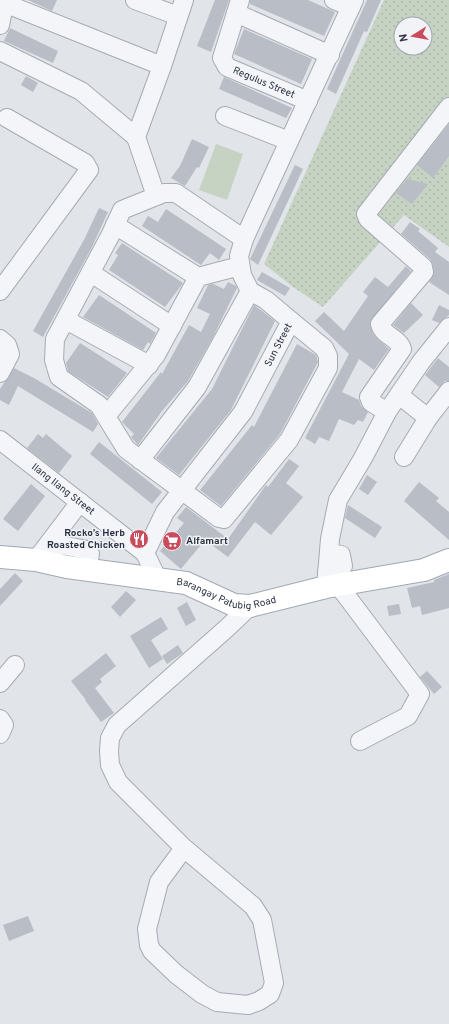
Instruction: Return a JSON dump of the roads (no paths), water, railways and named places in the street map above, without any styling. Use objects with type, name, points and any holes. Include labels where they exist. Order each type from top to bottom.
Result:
[{"type":"main road","name":"Barangay Patubig Road","points":[[0,557],[186,583],[234,605],[250,606],[330,582],[424,570],[449,560]]},
{"type":"street","points":[[134,0],[181,8],[136,137]]},
{"type":"street","points":[[140,460],[197,388],[250,291],[242,275],[239,256],[244,239],[330,55],[352,3],[334,0]]},
{"type":"street","points":[[0,25],[5,1],[162,66]]},
{"type":"street","points":[[238,7],[330,55]]},
{"type":"street","name":"Regulus Street","points":[[238,7],[222,58],[227,67],[308,101]]},
{"type":"street","points":[[0,51],[81,91],[136,137],[156,196]]},
{"type":"street","points":[[387,412],[372,402],[369,397],[402,349],[400,344],[382,329],[380,324],[424,272],[422,267],[368,219],[366,214],[449,107]]},
{"type":"street","points":[[225,116],[289,141]]},
{"type":"street","points":[[0,291],[89,170],[85,163],[7,118]]},
{"type":"street","points":[[244,239],[176,193],[164,193],[122,210],[116,225],[55,339],[54,360],[59,377],[99,405],[107,415],[126,449],[180,491],[219,518],[224,519],[289,440],[328,368],[328,356],[324,348],[291,321]]},
{"type":"street","points":[[116,225],[198,278]]},
{"type":"street","points":[[107,415],[149,366],[198,278],[240,266]]},
{"type":"street","points":[[91,273],[172,326]]},
{"type":"street","name":"Sun Street","points":[[145,552],[165,512],[243,412],[291,321],[266,300],[250,291]]},
{"type":"street","points":[[66,320],[149,366]]},
{"type":"street","points":[[360,742],[408,716],[420,694],[345,594],[330,582],[329,554],[338,500],[363,458],[387,412],[449,327]]},
{"type":"street","points":[[0,339],[7,345],[10,354],[0,373]]},
{"type":"street","points":[[404,458],[428,418],[449,391]]},
{"type":"street","points":[[399,395],[428,418]]},
{"type":"street","name":"Ilang Ilang Street","points":[[0,440],[145,552]]},
{"type":"street","points":[[42,562],[80,502]]},
{"type":"street","points":[[145,552],[157,578]]},
{"type":"street","points":[[184,848],[159,882],[147,929],[149,945],[152,951],[176,974],[202,994],[218,1002],[248,1005],[260,1001],[270,994],[274,983],[262,920],[253,906],[184,848],[118,782],[110,765],[110,738],[116,725],[250,606]]},
{"type":"street","points":[[0,683],[15,665]]},
{"type":"street","points":[[0,719],[4,725],[0,734]]},
{"type":"place","name":"Rocko’s Herb Roasted Chicken","points":[[139,539]]},
{"type":"place","name":"Alfamart","points":[[172,541]]}]
